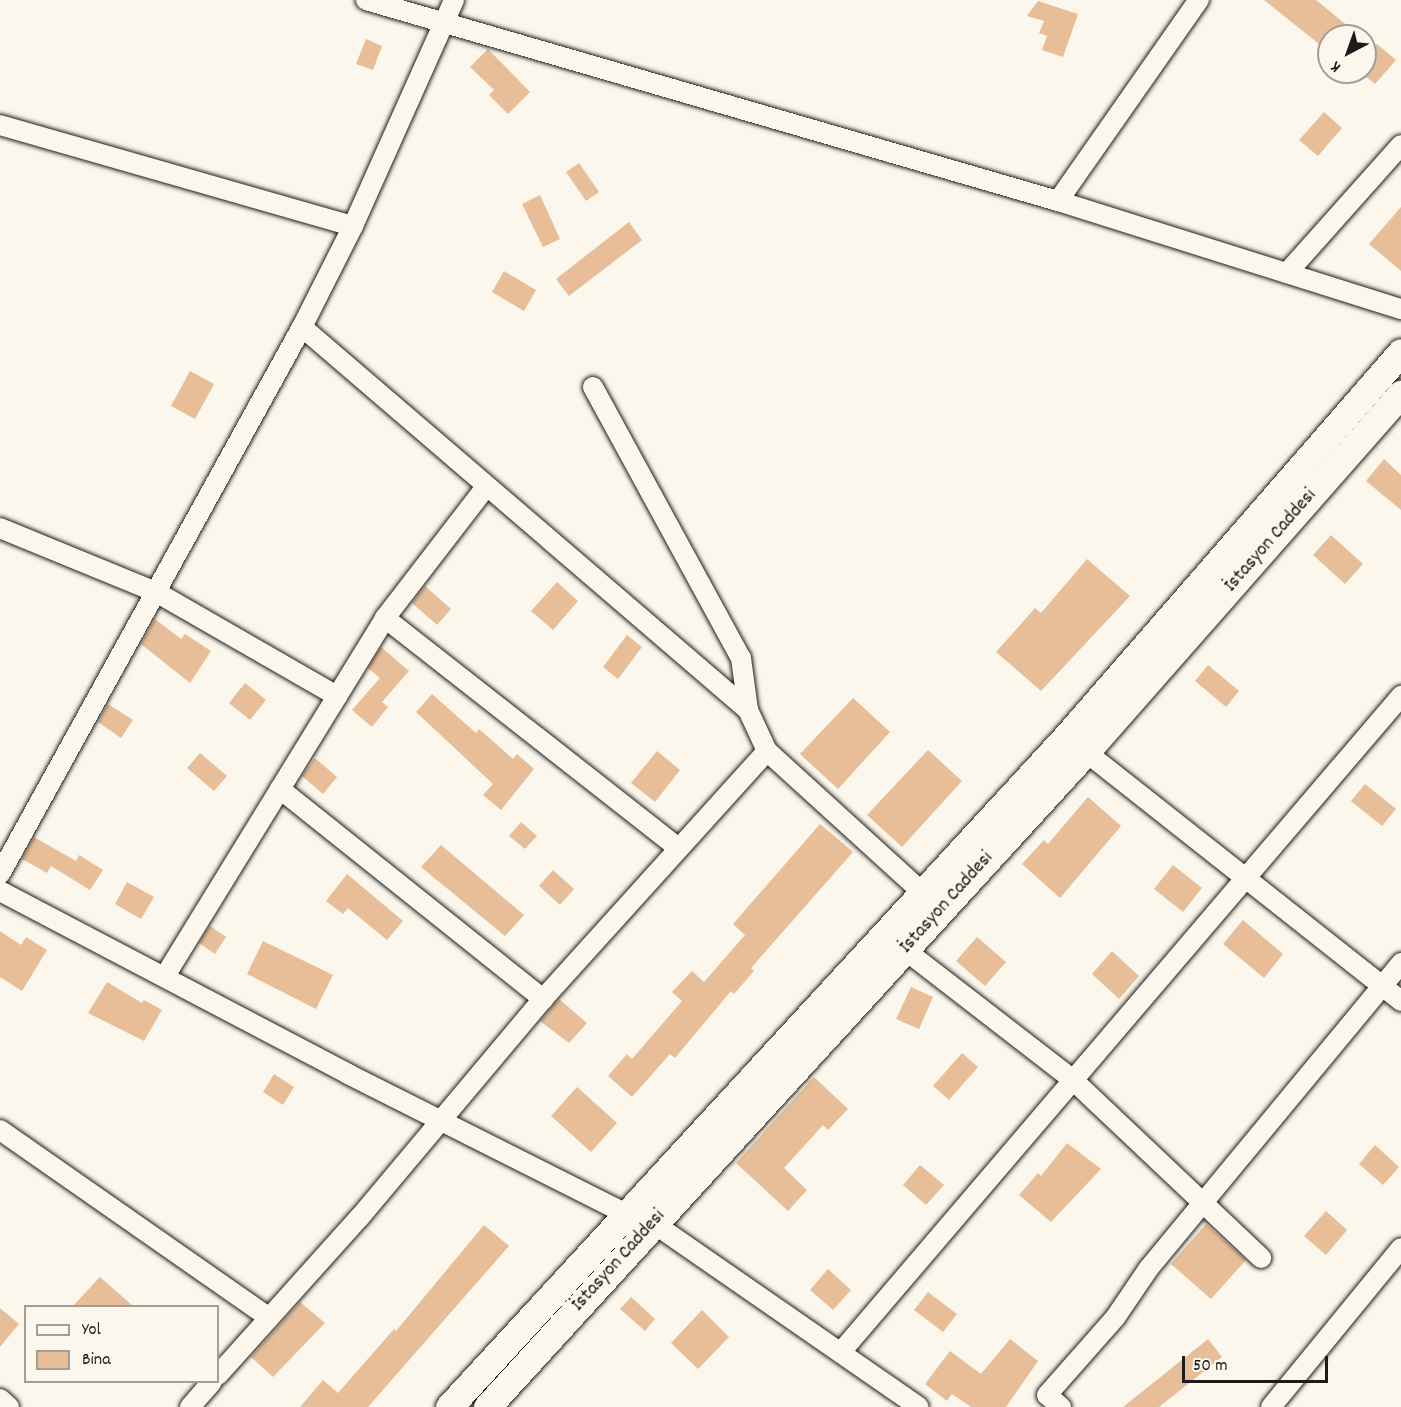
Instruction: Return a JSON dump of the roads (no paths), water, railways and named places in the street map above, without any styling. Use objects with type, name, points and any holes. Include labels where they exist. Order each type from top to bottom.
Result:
[{"type":"main road","points":[[449,1407],[1066,737],[1401,352]]},
{"type":"main road","name":"İstasyon Caddesi","points":[[487,1407],[1086,752],[1401,394]]},
{"type":"street","points":[[366,0],[394,4],[444,25],[1058,201],[1401,309]]},
{"type":"street","points":[[0,874],[302,327],[353,226],[454,0]]},
{"type":"street","points":[[1058,201],[1199,0]]},
{"type":"street","points":[[0,125],[353,226]]},
{"type":"street","points":[[1287,273],[1401,145]]},
{"type":"street","points":[[302,327],[748,710]]},
{"type":"street","points":[[593,387],[741,658],[748,710],[767,751],[922,892]]},
{"type":"street","points":[[165,976],[385,618],[486,487]]},
{"type":"street","points":[[0,528],[156,592],[337,696]]},
{"type":"street","points":[[385,618],[678,848]]},
{"type":"street","points":[[841,1352],[1401,696]]},
{"type":"street","points":[[219,1374],[360,1217],[439,1120],[543,999],[767,751]]},
{"type":"street","points":[[1086,752],[1401,1001]]},
{"type":"street","points":[[280,789],[543,999]]},
{"type":"street","points":[[0,891],[439,1120],[626,1214],[653,1223],[919,1407]]},
{"type":"street","points":[[905,950],[1073,1080],[1260,1258]]},
{"type":"street","points":[[1061,1407],[1047,1395],[1401,963]]},
{"type":"street","points":[[0,1130],[269,1318]]},
{"type":"street","points":[[1271,1407],[1401,1248]]},
{"type":"street","points":[[190,1407],[211,1383]]},
{"type":"street","points":[[0,1399],[9,1407]]}]
